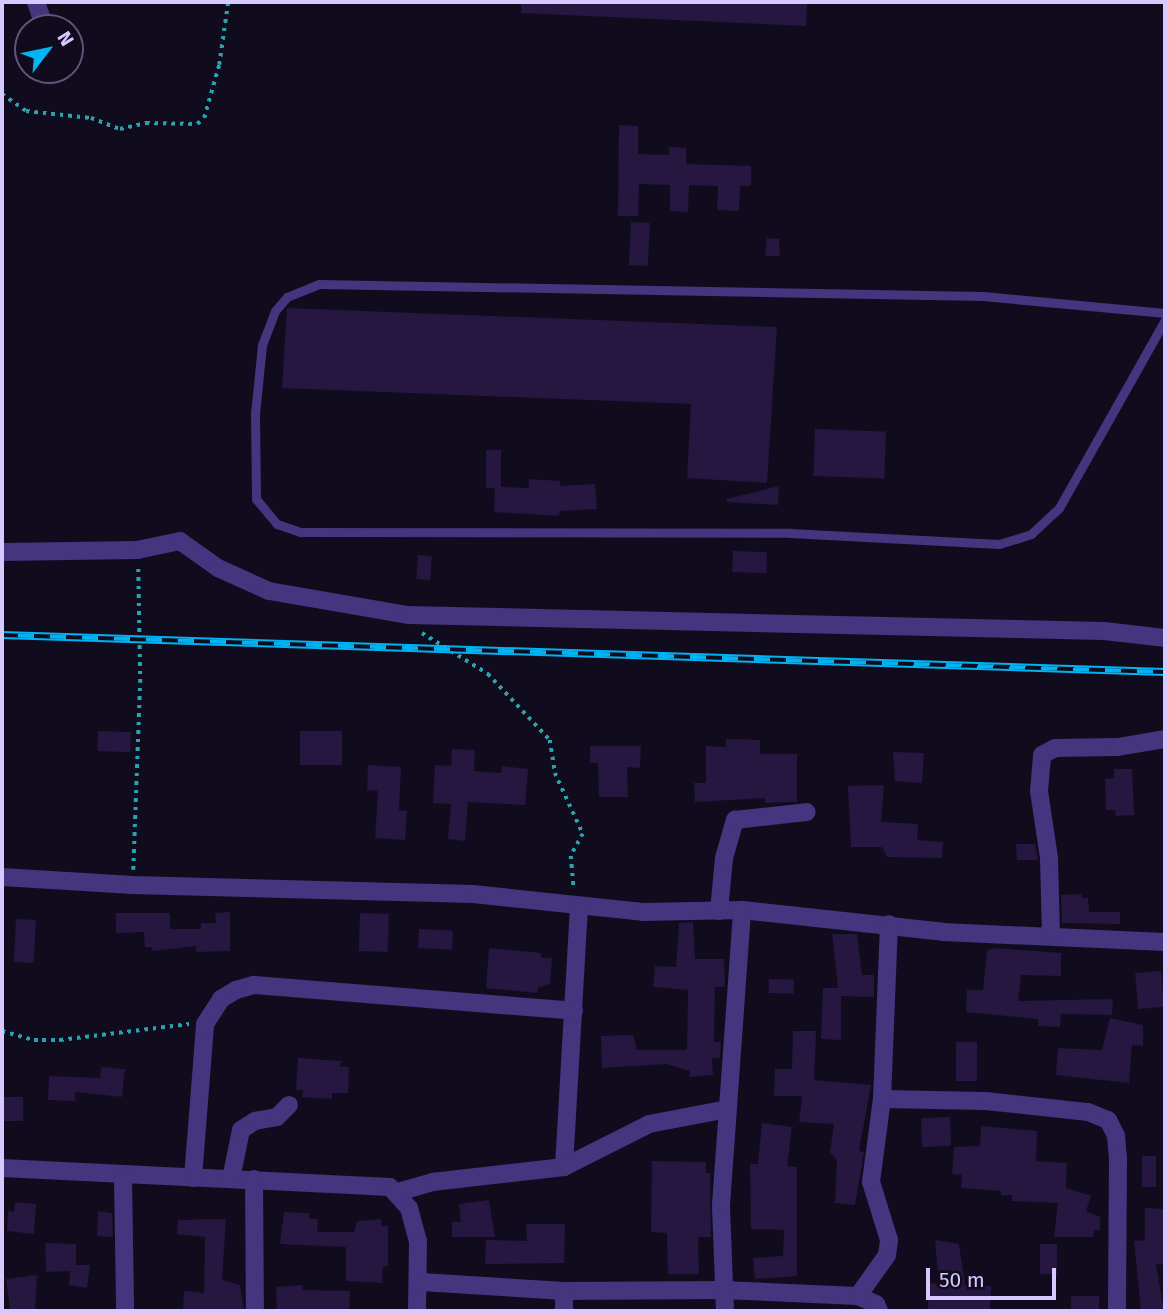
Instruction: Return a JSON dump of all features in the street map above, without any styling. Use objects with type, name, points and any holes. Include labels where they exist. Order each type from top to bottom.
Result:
[{"type":"street","points":[[2,552],[137,550],[180,541],[218,568],[270,591],[408,615],[1104,631],[1165,638]]},
{"type":"street","points":[[1051,935],[1049,858],[1039,791],[1042,755],[1055,748],[1118,747],[1165,738]]},
{"type":"street","points":[[719,911],[724,858],[735,820],[770,813],[807,812]]},
{"type":"street","points":[[2,877],[134,885],[429,892],[643,912],[742,911],[1010,937],[1051,935],[1165,942]]},
{"type":"street","points":[[564,1167],[579,906]]},
{"type":"street","points":[[725,1311],[722,1290],[728,1109],[742,911]]},
{"type":"street","points":[[858,1296],[887,1255],[890,1240],[871,1182],[882,1099],[889,924]]},
{"type":"street","points":[[193,1178],[205,1024],[221,999],[254,985],[574,1010]]},
{"type":"street","points":[[882,1099],[973,1099],[1088,1112],[1108,1120],[1116,1136],[1118,1159],[1117,1311]]},
{"type":"street","points":[[231,1179],[242,1130],[255,1121],[277,1117],[289,1105]]},
{"type":"street","points":[[398,1192],[432,1182],[564,1167],[649,1124],[728,1109]]},
{"type":"street","points":[[2,1168],[123,1177],[254,1179],[382,1186],[398,1192],[409,1208],[421,1282],[417,1311]]},
{"type":"street","points":[[123,1177],[125,1311]]},
{"type":"street","points":[[254,1179],[255,1311]]},
{"type":"street","points":[[421,1282],[564,1292],[722,1290],[858,1296],[876,1304],[879,1311]]},
{"type":"street","points":[[564,1292],[564,1311]]},
{"type":"lane","points":[[1165,313],[969,295],[319,284],[286,297],[275,311],[262,345],[255,414],[256,499],[277,524],[300,532],[790,533],[999,544],[1031,534],[1059,508],[1165,320]]},
{"type":"path","points":[[2,94],[26,111],[91,118],[120,129],[146,123],[197,124],[204,118],[219,65],[228,2]]},
{"type":"path","points":[[134,885],[140,683],[137,550]]},
{"type":"path","points":[[408,615],[424,635],[498,683],[550,740],[555,773],[583,834],[571,856],[579,906]]},
{"type":"path","points":[[2,1031],[34,1040],[60,1040],[140,1026],[205,1024]]},
{"type":"building","points":[[521,2],[807,2],[806,26],[521,13]]},
{"type":"building","points":[[619,125],[638,126],[638,154],[669,155],[669,147],[686,148],[686,164],[751,166],[751,186],[740,186],[739,211],[717,210],[718,186],[689,185],[688,212],[670,211],[670,185],[639,184],[638,216],[618,216]]},
{"type":"building","points":[[631,222],[650,223],[648,266],[629,265]]},
{"type":"building","points":[[767,238],[779,239],[780,256],[765,256]]},
{"type":"building","points":[[287,308],[777,327],[767,483],[687,478],[691,404],[282,388]]},
{"type":"building","points":[[815,429],[886,431],[884,478],[813,476]]},
{"type":"building","points":[[486,450],[501,450],[501,487],[529,488],[529,479],[560,481],[560,486],[595,484],[597,509],[560,511],[559,516],[494,512],[495,488],[486,488]]},
{"type":"building","points":[[779,486],[778,505],[727,502],[727,499]]},
{"type":"building","points":[[733,551],[767,552],[766,573],[732,572]]},
{"type":"building","points":[[418,555],[432,556],[430,580],[416,579]]},
{"type":"building","points":[[98,731],[131,732],[130,752],[97,751]]},
{"type":"building","points":[[300,731],[342,731],[342,765],[300,765]]},
{"type":"building","points":[[726,739],[760,740],[760,754],[797,754],[797,802],[765,803],[765,798],[695,802],[694,783],[706,783],[706,746],[726,747]]},
{"type":"building","points":[[590,746],[641,746],[640,768],[627,767],[628,797],[599,797],[598,763],[590,763]]},
{"type":"building","points":[[452,749],[475,750],[474,771],[501,773],[502,766],[528,769],[525,805],[468,802],[465,841],[448,839],[451,804],[433,803],[435,765],[451,766]]},
{"type":"building","points":[[893,752],[924,753],[922,783],[895,781]]},
{"type":"building","points":[[368,765],[401,767],[399,810],[407,811],[405,840],[375,838],[378,791],[367,790]]},
{"type":"building","points":[[1114,769],[1132,769],[1134,815],[1116,816],[1115,810],[1106,810],[1105,779],[1114,778]]},
{"type":"building","points":[[884,785],[881,822],[918,824],[917,840],[943,842],[942,858],[887,857],[882,847],[851,847],[848,786]]},
{"type":"building","points":[[1016,844],[1035,844],[1038,860],[1017,860]]},
{"type":"building","points":[[1081,894],[1082,898],[1088,898],[1089,912],[1120,912],[1120,924],[1062,923],[1061,895]]},
{"type":"building","points":[[230,912],[230,951],[196,952],[196,946],[152,951],[152,947],[145,947],[144,932],[116,933],[116,913],[170,913],[170,929],[201,929],[201,923],[216,923],[215,913]]},
{"type":"building","points":[[360,913],[389,914],[388,952],[359,951]]},
{"type":"building","points":[[16,919],[36,920],[34,963],[14,962]]},
{"type":"building","points":[[693,922],[695,959],[724,959],[725,987],[715,987],[714,1042],[721,1042],[720,1058],[712,1058],[713,1075],[690,1077],[690,1071],[666,1064],[602,1068],[601,1036],[633,1035],[637,1050],[687,1050],[688,990],[653,987],[655,966],[676,967],[679,923]]},
{"type":"building","points":[[419,929],[453,931],[452,950],[418,948]]},
{"type":"building","points":[[832,934],[857,934],[862,975],[874,975],[874,997],[841,996],[841,1040],[821,1039],[823,988],[838,988]]},
{"type":"building","points":[[489,948],[541,953],[541,958],[552,958],[550,984],[538,988],[538,993],[486,988]]},
{"type":"building","points":[[997,948],[1061,953],[1061,976],[1021,975],[1018,1001],[1113,999],[1112,1015],[1061,1014],[1060,1027],[1038,1026],[1038,1019],[966,1012],[967,990],[983,990],[987,950]]},
{"type":"building","points":[[1161,971],[1164,1007],[1138,1009],[1135,973]]},
{"type":"building","points":[[769,979],[794,980],[793,994],[769,993]]},
{"type":"building","points":[[1110,1018],[1143,1025],[1143,1046],[1132,1045],[1129,1083],[1056,1075],[1058,1048],[1102,1050]]},
{"type":"building","points":[[793,1031],[816,1031],[814,1080],[871,1085],[859,1151],[864,1152],[855,1205],[835,1203],[837,1161],[830,1152],[834,1124],[799,1122],[802,1096],[774,1096],[775,1069],[792,1069]]},
{"type":"building","points":[[956,1042],[977,1042],[977,1081],[956,1081]]},
{"type":"building","points":[[298,1058],[341,1061],[340,1067],[349,1067],[348,1093],[332,1093],[332,1099],[302,1097],[303,1090],[296,1090]]},
{"type":"building","points":[[101,1067],[125,1069],[122,1097],[75,1092],[75,1101],[48,1100],[49,1076],[100,1078]]},
{"type":"building","points":[[2,1097],[23,1097],[23,1121],[2,1121]]},
{"type":"building","points":[[950,1117],[951,1146],[922,1147],[921,1118]]},
{"type":"building","points":[[762,1123],[792,1127],[787,1166],[797,1167],[797,1276],[755,1279],[753,1258],[783,1256],[784,1230],[751,1229],[750,1164],[758,1164]]},
{"type":"building","points":[[981,1126],[1037,1131],[1036,1161],[1067,1163],[1066,1188],[1091,1196],[1086,1211],[1100,1217],[1100,1230],[1094,1230],[1093,1237],[1054,1237],[1058,1203],[1012,1201],[1012,1195],[1001,1195],[1001,1191],[961,1188],[962,1175],[952,1174],[954,1147],[980,1146]]},
{"type":"building","points":[[1142,1156],[1156,1156],[1156,1187],[1142,1187]]},
{"type":"building","points":[[652,1161],[706,1162],[706,1173],[710,1173],[711,1237],[698,1237],[699,1274],[668,1274],[667,1233],[651,1232]]},
{"type":"building","points":[[489,1200],[495,1237],[452,1237],[452,1222],[461,1222],[459,1204]]},
{"type":"building","points":[[15,1202],[36,1204],[34,1234],[7,1231],[8,1211],[14,1212]]},
{"type":"building","points":[[1145,1208],[1165,1209],[1165,1265],[1156,1264],[1164,1311],[1141,1311],[1134,1241],[1145,1240]]},
{"type":"building","points":[[98,1211],[112,1213],[113,1237],[97,1236]]},
{"type":"building","points":[[284,1212],[309,1213],[309,1219],[318,1219],[317,1232],[354,1232],[357,1221],[381,1219],[381,1226],[388,1226],[388,1266],[383,1266],[382,1283],[346,1281],[346,1247],[280,1244]]},
{"type":"building","points":[[226,1219],[222,1280],[240,1285],[244,1311],[183,1311],[184,1291],[204,1293],[205,1237],[177,1234],[178,1220]]},
{"type":"building","points":[[526,1224],[565,1224],[564,1263],[485,1264],[486,1240],[527,1241]]},
{"type":"building","points":[[935,1240],[959,1244],[965,1285],[991,1286],[990,1311],[928,1311],[929,1283],[939,1284]]},
{"type":"building","points":[[45,1243],[76,1244],[76,1265],[90,1265],[87,1288],[69,1285],[70,1271],[46,1272]]},
{"type":"building","points":[[1040,1244],[1057,1244],[1057,1274],[1040,1274]]},
{"type":"building","points":[[37,1275],[35,1310],[10,1311],[6,1279]]},
{"type":"building","points":[[302,1285],[303,1290],[350,1291],[349,1311],[277,1311],[276,1287]]},
{"type":"building","points":[[1071,1296],[1099,1296],[1099,1311],[1071,1311]]},
{"type":"railway","points":[[2,635],[1165,672]]}]
